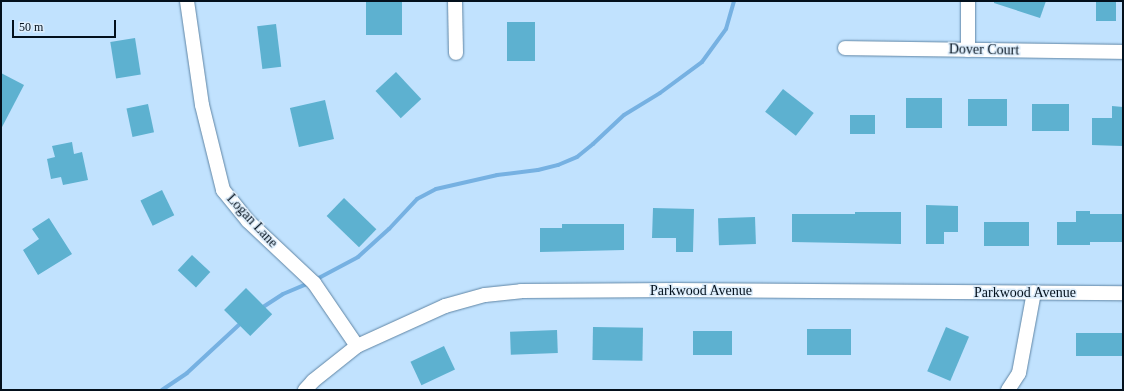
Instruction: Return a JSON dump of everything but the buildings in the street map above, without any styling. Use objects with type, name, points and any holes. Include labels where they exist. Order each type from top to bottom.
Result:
[{"type":"street","name":"Logan Lane","points":[[187,1],[202,105],[223,190],[248,221],[314,283],[357,346]]},
{"type":"street","points":[[455,1],[456,53]]},
{"type":"street","points":[[968,1],[968,50]]},
{"type":"street","name":"Dover Court","points":[[845,48],[1123,52]]},
{"type":"street","name":"Parkwood Avenue","points":[[305,390],[313,381],[357,346],[445,306],[485,295],[521,291],[1123,293]]},
{"type":"street","points":[[1008,390],[1019,373],[1034,292]]},
{"type":"waterway","points":[[315,280],[358,257],[389,229],[417,199],[436,189],[497,175],[538,170],[558,165],[577,157],[624,115],[660,93],[702,62],[726,29],[734,1]]},
{"type":"waterway","points":[[260,309],[283,294],[309,283]]},
{"type":"waterway","points":[[162,390],[187,373],[242,322]]}]
